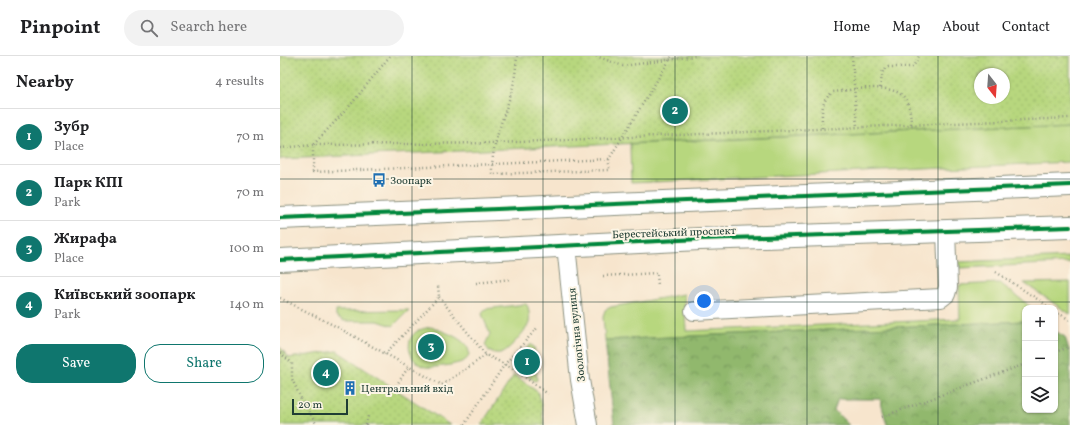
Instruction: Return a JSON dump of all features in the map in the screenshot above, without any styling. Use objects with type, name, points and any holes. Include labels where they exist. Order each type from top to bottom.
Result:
[{"type":"main road","points":[[280,218],[1070,185]]},
{"type":"main road","name":"Берестейський проспект","points":[[280,260],[700,239],[1070,227]]},
{"type":"street","points":[[694,311],[941,298],[946,294],[948,287],[946,231]]},
{"type":"street","name":"Зоологічна вулиця","points":[[566,246],[580,380],[588,425]]},
{"type":"path","points":[[390,56],[348,108],[314,145],[313,172],[609,158]]},
{"type":"path","points":[[517,56],[513,88],[495,143],[492,174],[609,170],[609,158],[672,56]]},
{"type":"path","points":[[596,56],[623,66],[696,56]]},
{"type":"path","points":[[852,56],[857,127]]},
{"type":"path","points":[[880,88],[883,70],[888,67],[913,67],[919,56]]},
{"type":"path","points":[[822,128],[822,109],[824,102],[833,92],[880,88],[895,91],[904,98],[910,114],[911,125]]},
{"type":"path","points":[[280,148],[314,145],[495,143],[1070,118]]},
{"type":"path","points":[[996,272],[1046,305]]},
{"type":"path","points":[[603,276],[657,273],[658,286]]},
{"type":"path","points":[[476,283],[511,280]]},
{"type":"path","points":[[438,285],[439,297],[486,355],[505,364],[548,394]]},
{"type":"path","points":[[385,354],[439,297]]},
{"type":"path","points":[[280,298],[442,385],[486,355]]},
{"type":"path","points":[[1058,313],[1070,320]]},
{"type":"path","points":[[464,425],[505,364],[538,327]]},
{"type":"path","points":[[1058,351],[1070,347]]},
{"type":"path","points":[[280,352],[292,363],[292,379],[302,401],[317,425]]},
{"type":"path","points":[[882,417],[1022,365]]},
{"type":"path","points":[[394,389],[409,366]]},
{"type":"path","points":[[366,425],[368,416]]},
{"type":"green space","points":[[280,56],[1070,56],[1070,124],[280,159]]},
{"type":"green space","points":[[1070,124],[1070,162],[631,183],[630,144]]},
{"type":"green space","points":[[1070,257],[1070,263],[959,268],[958,262]]},
{"type":"green space","points":[[1070,282],[1070,314],[1058,305],[1024,283]]},
{"type":"green space","points":[[1000,283],[1028,305],[1022,305],[1022,321],[605,340],[603,317],[605,310],[611,307],[684,294],[686,331],[960,319],[959,285]]},
{"type":"green space","points":[[526,304],[529,313],[529,323],[525,330],[506,350],[501,353],[490,352],[485,345],[490,334],[482,314],[485,309]]},
{"type":"green space","points":[[409,310],[393,326],[378,321],[344,321],[336,316],[336,311]]},
{"type":"green space","points":[[1022,321],[1022,413],[1058,413],[1058,333],[1065,337],[1070,353],[1070,425],[887,425],[880,399],[838,399],[834,410],[849,425],[614,425],[605,340]]},
{"type":"green space","points":[[431,327],[448,333],[460,340],[468,348],[469,356],[460,363],[435,367],[426,367],[416,362],[412,357],[409,347],[412,336],[421,329]]},
{"type":"green space","points":[[531,344],[534,347],[537,380],[535,381],[514,367],[514,363]]},
{"type":"green space","name":"Центральний вхід","points":[[280,347],[289,358],[337,351],[450,425],[280,425]]},
{"type":"green space","points":[[514,375],[539,393],[544,425],[481,425]]},
{"type":"cycle path","points":[[280,218],[1070,185]]},
{"type":"cycle path","points":[[280,260],[700,239],[1070,227]]},
{"type":"place","name":"Парк КПІ","points":[[675,111]]},
{"type":"place","name":"Зоопарк","points":[[379,180]]},
{"type":"place","name":"Жирафа","points":[[431,347]]},
{"type":"place","name":"Зубр","points":[[527,362]]},
{"type":"place","name":"Київський зоопарк","points":[[326,373]]},
{"type":"place","name":"Центральний вхід","points":[[350,388]]}]
